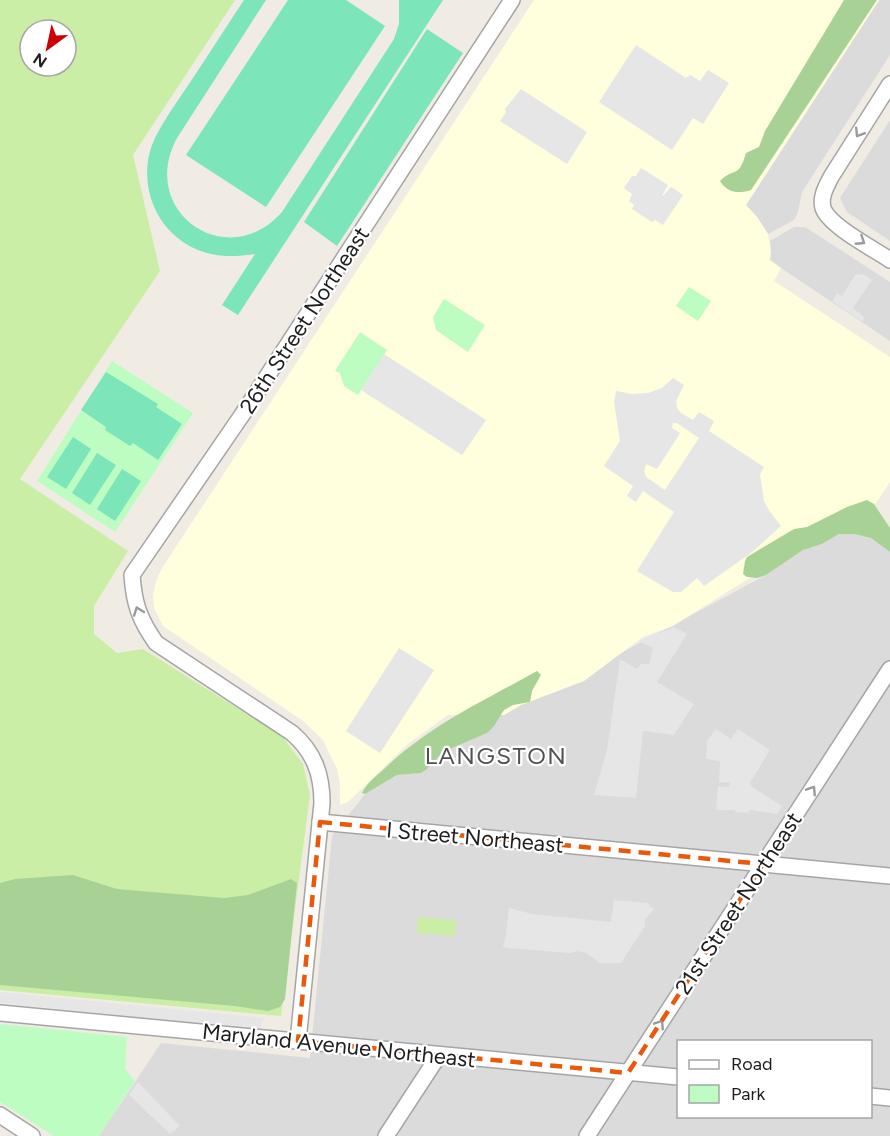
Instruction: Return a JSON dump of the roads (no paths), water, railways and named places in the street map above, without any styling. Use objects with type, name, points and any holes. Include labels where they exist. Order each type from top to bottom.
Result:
[{"type":"street","name":"26th Street Northeast","points":[[320,822],[322,796],[320,777],[312,755],[303,743],[280,724],[156,644],[143,624],[135,605],[132,575],[242,415],[512,0]]},
{"type":"street","points":[[890,84],[825,189],[822,206],[832,221],[890,260]]},
{"type":"street","name":"21st Street Northeast","points":[[587,1136],[890,669]]},
{"type":"street","points":[[298,1041],[320,822]]},
{"type":"street","name":"I Street Northeast","points":[[320,822],[890,876]]},
{"type":"street","name":"Maryland Avenue Northeast","points":[[0,1013],[677,1077]]},
{"type":"street","points":[[386,1136],[439,1055]]},
{"type":"street","points":[[872,1096],[890,1098]]},
{"type":"street","points":[[0,1115],[32,1136]]},
{"type":"district","name":"LANGSTON","points":[[496,756]]}]
